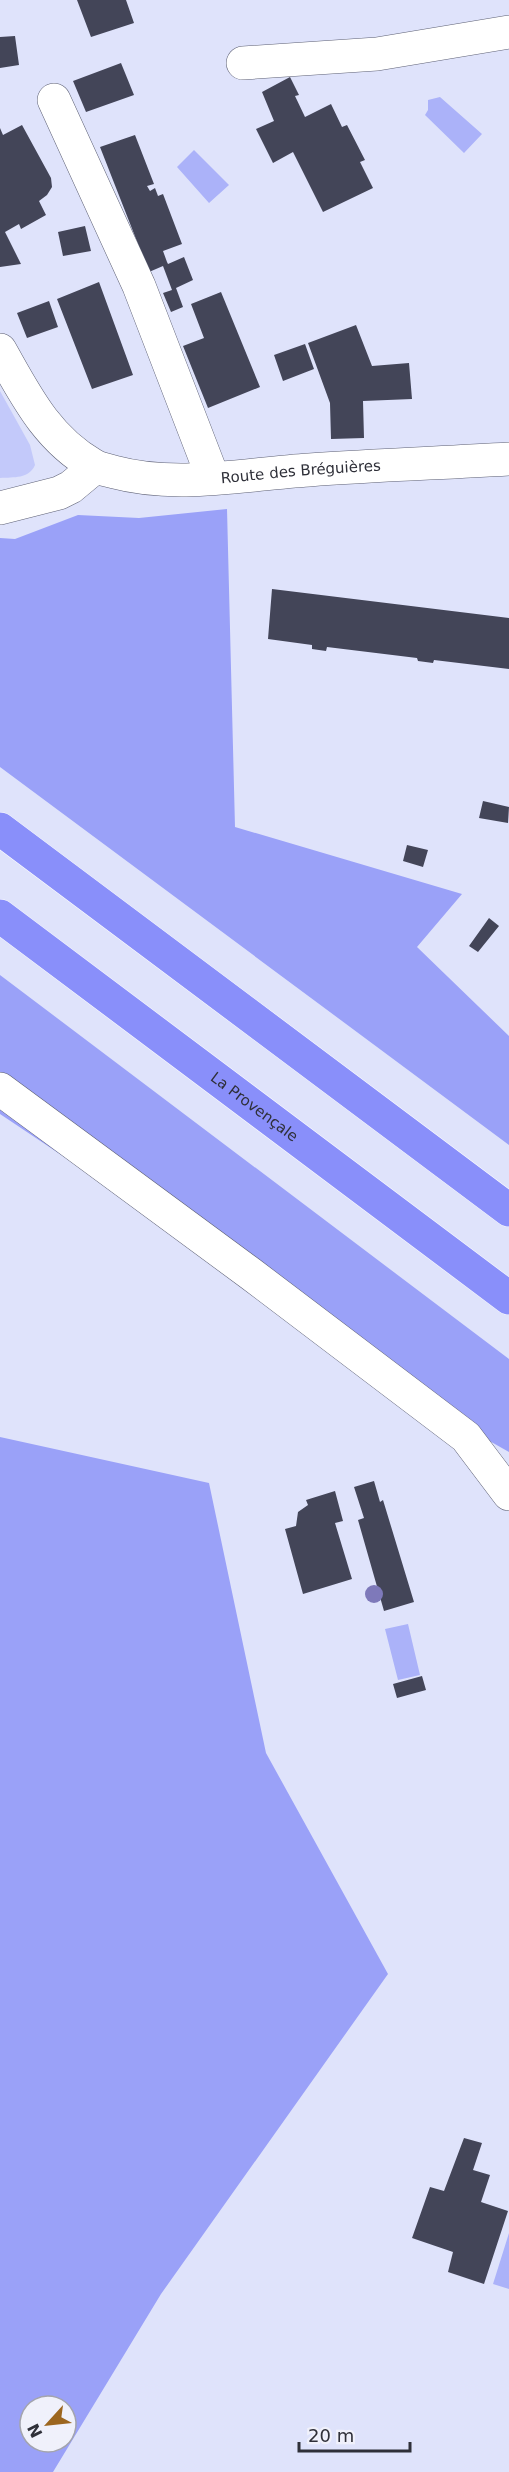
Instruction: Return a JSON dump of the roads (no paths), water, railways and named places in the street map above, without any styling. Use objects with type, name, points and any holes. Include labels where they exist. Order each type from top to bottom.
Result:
[{"type":"highway","points":[[0,829],[509,1210]]},
{"type":"highway","name":"La Provençale","points":[[0,916],[509,1298]]},
{"type":"street","points":[[243,63],[377,54],[509,32]]},
{"type":"street","points":[[54,100],[139,286],[213,478]]},
{"type":"street","points":[[0,350],[33,410],[46,427],[70,450],[95,467],[71,487],[59,493],[0,508]]},
{"type":"street","name":"Route des Bréguières","points":[[95,467],[152,479],[213,478],[309,470],[509,459]]},
{"type":"street","points":[[0,1089],[251,1274],[466,1437],[509,1494]]}]
